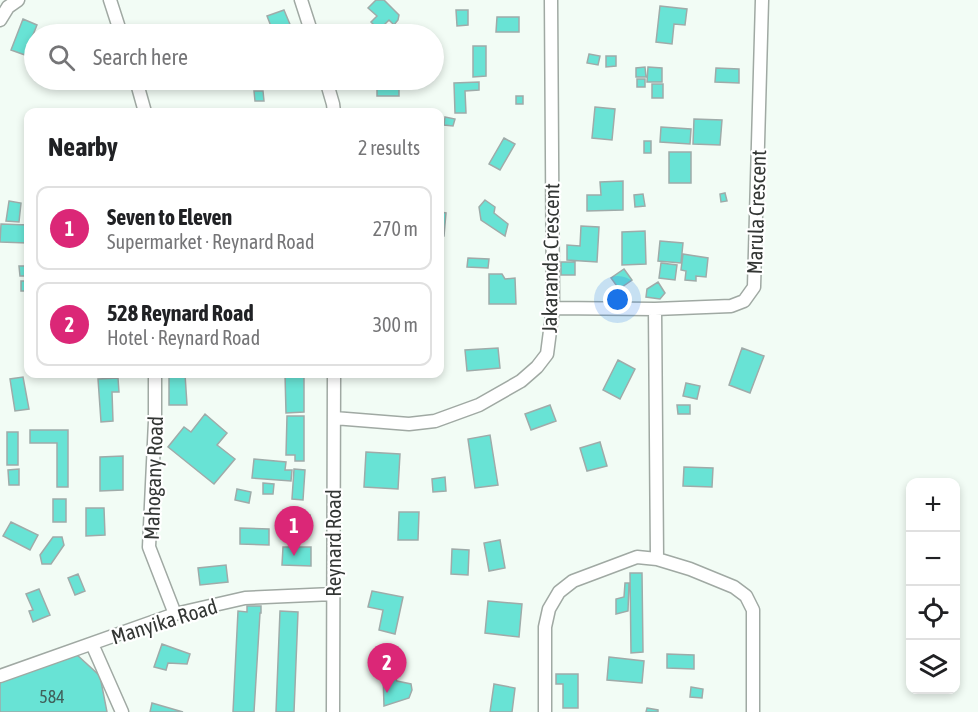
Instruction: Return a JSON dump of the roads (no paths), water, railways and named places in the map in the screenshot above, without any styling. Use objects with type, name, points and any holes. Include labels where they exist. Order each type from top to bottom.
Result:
[{"type":"street","points":[[0,20],[8,7],[18,0]]},
{"type":"street","points":[[110,0],[118,24]]},
{"type":"street","points":[[301,0],[309,24]]},
{"type":"street","name":"Jakaranda Crescent","points":[[334,418],[409,424],[435,421],[479,405],[521,381],[537,367],[547,354],[553,308],[551,0]]},
{"type":"street","name":"Marula Crescent","points":[[553,308],[656,309],[731,306],[744,301],[754,287],[762,0]]},
{"type":"street","points":[[139,90],[144,108]]},
{"type":"street","points":[[329,90],[334,108]]},
{"type":"street","points":[[656,309],[657,559]]},
{"type":"street","name":"Mahogany Road","points":[[155,378],[149,548],[175,614]]},
{"type":"street","name":"Reynard Road","points":[[333,712],[334,378]]},
{"type":"street","points":[[545,712],[545,627],[549,609],[559,592],[573,581],[637,557],[657,559],[690,569],[734,587],[746,596],[753,610],[753,712]]},
{"type":"street","name":"Manyika Road","points":[[0,676],[175,614],[245,598],[333,594]]},
{"type":"street","points":[[92,644],[122,712]]},
{"type":"place","name":"Seven to Eleven","points":[[294,556]]},
{"type":"place","name":"528 Reynard Road","points":[[387,693]]}]
